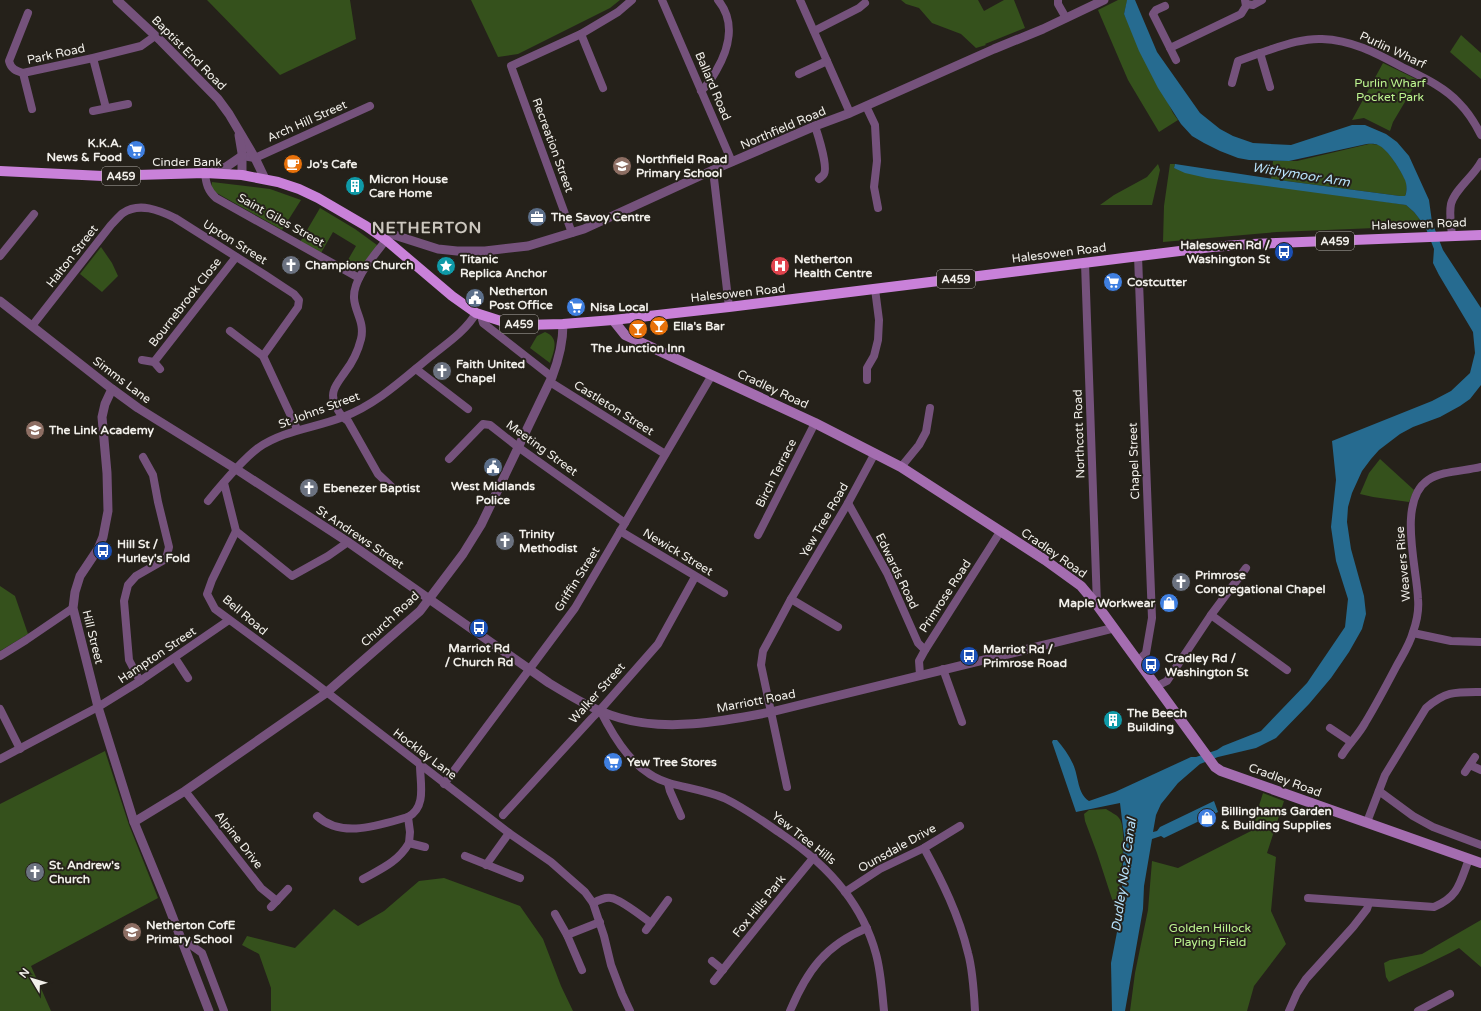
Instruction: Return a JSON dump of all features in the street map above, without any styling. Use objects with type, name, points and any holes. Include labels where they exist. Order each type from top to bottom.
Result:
[{"type":"main road","name":"Cinder Bank","points":[[0,171],[103,176],[208,173],[242,175],[278,182]]},
{"type":"main road","name":"Halesowen Road","points":[[278,182],[299,189],[327,202],[377,233],[452,296],[479,314],[501,321],[524,325],[613,320],[729,308],[1138,256],[1252,244],[1481,235]]},
{"type":"main road","name":"Cradley Road","points":[[613,320],[625,335],[815,423],[901,467],[1045,560],[1081,586],[1097,605],[1213,764],[1221,770],[1481,863]]},
{"type":"street","name":"Baptist End Road","points":[[116,0],[156,36],[218,99],[229,114],[255,158],[264,179]]},
{"type":"street","points":[[603,88],[582,34],[618,12],[632,0]]},
{"type":"street","name":"Ballard Road","points":[[662,0],[732,162]]},
{"type":"street","points":[[701,91],[709,83],[721,62],[729,40],[726,11],[718,0]]},
{"type":"street","points":[[800,0],[850,113]]},
{"type":"street","points":[[1058,0],[1058,4],[1066,18]]},
{"type":"street","name":"Northfield Road","points":[[377,233],[388,233],[438,249],[456,251],[485,251],[528,246],[572,233],[605,220],[815,126],[866,106],[1104,0]]},
{"type":"street","points":[[1170,48],[1236,17],[1244,10],[1246,2],[1253,5],[1262,0]]},
{"type":"street","points":[[814,31],[859,8],[865,3]]},
{"type":"street","points":[[1165,6],[1156,10],[1153,14],[1176,60]]},
{"type":"street","name":"Park Road","points":[[28,13],[9,61],[10,66],[14,70],[23,73],[141,46],[156,36]]},
{"type":"street","name":"Recreation Street","points":[[572,233],[511,66],[582,34]]},
{"type":"street","name":"Purlin Wharf","points":[[1232,83],[1238,61],[1279,46],[1314,39],[1344,41],[1364,47],[1442,88],[1468,113],[1481,135]]},
{"type":"street","points":[[1260,53],[1270,87]]},
{"type":"street","name":"Park Road","points":[[93,58],[106,108]]},
{"type":"street","points":[[799,74],[827,61]]},
{"type":"street","name":"Park Road","points":[[23,73],[32,110]]},
{"type":"street","points":[[94,111],[128,104]]},
{"type":"street","name":"Arch Hill Street","points":[[255,158],[370,106]]},
{"type":"street","points":[[866,106],[875,125],[878,161],[874,187],[878,208]]},
{"type":"street","points":[[815,126],[825,171],[824,175],[819,179]]},
{"type":"street","name":"Baptist End Road","points":[[238,130],[242,156],[242,175]]},
{"type":"street","points":[[208,173],[226,166],[242,156],[255,158]]},
{"type":"street","points":[[1449,236],[1452,203],[1455,196],[1480,165]]},
{"type":"street","points":[[714,170],[729,308]]},
{"type":"street","name":"Saint Giles Street","points":[[208,173],[207,186],[210,193],[216,198],[359,278]]},
{"type":"street","name":"Upton Street","points":[[136,208],[148,208],[161,211],[294,294],[299,300],[298,306],[263,356]]},
{"type":"street","name":"Halton Street","points":[[32,326],[89,255],[111,224],[123,213],[136,208]]},
{"type":"street","points":[[0,256],[34,214]]},
{"type":"street","points":[[386,240],[359,278],[354,297],[361,320],[361,340],[352,360],[337,384],[333,394],[335,404],[342,417],[348,422],[378,474],[396,491]]},
{"type":"street","points":[[401,253],[408,244],[416,243]]},
{"type":"street","name":"Chapel Street","points":[[1138,256],[1152,618],[1146,654],[1138,661]]},
{"type":"street","name":"Bournebrook Close","points":[[154,362],[236,257]]},
{"type":"street","name":"Northcott Road","points":[[1085,263],[1097,605]]},
{"type":"street","points":[[867,380],[867,368],[874,356],[878,340],[879,320],[875,290]]},
{"type":"street","name":"Simms Lane","points":[[0,301],[138,408],[236,469]]},
{"type":"street","name":"St Johns Street","points":[[208,501],[236,469],[258,448],[297,429],[342,417],[362,409],[387,392],[468,325],[479,314]]},
{"type":"street","name":"Castleton Street","points":[[479,314],[483,323],[551,380],[665,454]]},
{"type":"street","name":"Church Road","points":[[134,822],[185,791],[326,693],[420,611],[463,554],[474,536],[551,380],[559,359],[563,340],[563,324]]},
{"type":"street","points":[[230,331],[263,356],[297,429]]},
{"type":"street","name":"Bournebrook Close","points":[[142,360],[154,362],[160,369]]},
{"type":"street","points":[[416,368],[468,409]]},
{"type":"street","name":"Griffin Street","points":[[444,784],[575,608],[712,375]]},
{"type":"street","name":"Hill Street","points":[[112,389],[105,404],[102,417],[107,473],[108,510],[103,537],[98,549],[80,576],[75,592],[73,608],[98,707],[134,822],[209,1011]]},
{"type":"street","points":[[901,467],[919,445],[926,432],[930,408]]},
{"type":"street","name":"Birch Terrace","points":[[758,535],[815,423]]},
{"type":"street","name":"Meeting Street","points":[[449,459],[484,424],[490,425],[518,447],[625,523]]},
{"type":"street","name":"Yew Tree Road","points":[[787,787],[761,665],[763,651],[791,599],[848,503],[875,453]]},
{"type":"street","points":[[140,681],[130,660],[124,601],[128,585],[136,576],[164,560],[169,547],[153,475],[143,456]]},
{"type":"street","name":"Weavers Rise","points":[[1342,755],[1364,725],[1413,633],[1418,612],[1418,598],[1411,535],[1413,503],[1421,487],[1427,480],[1435,476],[1481,467]]},
{"type":"street","name":"St Andrews Street","points":[[236,469],[348,542],[429,600]]},
{"type":"street","points":[[224,482],[236,531],[292,576],[328,556],[348,542]]},
{"type":"street","name":"Edwards Road","points":[[848,503],[887,573],[918,643],[924,650]]},
{"type":"street","name":"Bell Road","points":[[236,531],[217,569],[207,594],[214,608],[326,693]]},
{"type":"street","name":"Newick Street","points":[[620,531],[724,593]]},
{"type":"street","name":"Primrose Road","points":[[920,675],[919,661],[924,650],[1000,532]]},
{"type":"street","points":[[1157,686],[1167,681],[1211,614],[1246,568]]},
{"type":"street","name":"Walker Street","points":[[503,815],[600,710],[658,644],[695,577]]},
{"type":"street","points":[[791,599],[838,627]]},
{"type":"street","name":"Marriott Road","points":[[429,600],[529,669],[579,701],[621,718],[650,723],[668,724],[714,722],[772,712],[1114,628]]},
{"type":"street","points":[[0,656],[73,608]]},
{"type":"street","points":[[1211,614],[1287,670]]},
{"type":"street","name":"Hampton Street","points":[[0,759],[98,707],[175,658],[229,620]]},
{"type":"street","points":[[1413,633],[1451,641],[1481,642]]},
{"type":"street","points":[[175,658],[188,678]]},
{"type":"street","points":[[943,669],[962,722]]},
{"type":"street","points":[[1368,822],[1385,775],[1426,708],[1445,694],[1456,692],[1481,692]]},
{"type":"street","name":"Hockley Lane","points":[[326,693],[509,833],[551,862],[585,892],[593,903],[600,922],[611,965],[630,1011]]},
{"type":"street","points":[[0,709],[20,749]]},
{"type":"street","name":"Yew Tree Hills","points":[[600,710],[611,732],[628,755],[647,772],[668,783],[723,798],[738,805],[768,824],[814,857],[831,873],[845,892],[867,928],[876,954],[884,1011]]},
{"type":"street","points":[[1330,728],[1351,742]]},
{"type":"street","points":[[1476,757],[1468,769],[1481,770]]},
{"type":"street","points":[[316,816],[323,822],[332,825],[358,830],[408,817],[414,814],[419,808],[421,802],[420,765]]},
{"type":"street","points":[[668,783],[670,792],[681,816]]},
{"type":"street","name":"Alpine Drive","points":[[185,791],[261,888],[277,900]]},
{"type":"street","points":[[1378,791],[1413,816],[1433,827],[1481,845]]},
{"type":"street","points":[[362,879],[395,860],[405,850],[409,843],[410,837],[408,817]]},
{"type":"street","name":"Ounsdale Drive","points":[[845,892],[880,869],[924,848],[960,826]]},
{"type":"street","points":[[486,865],[509,833]]},
{"type":"street","points":[[409,843],[425,847]]},
{"type":"street","points":[[924,848],[950,900],[969,954],[975,1011]]},
{"type":"street","points":[[465,856],[520,878]]},
{"type":"street","name":"Fox Hills Park","points":[[714,981],[766,914],[814,857]]},
{"type":"street","points":[[1308,898],[1434,907],[1443,904],[1451,898],[1457,889],[1469,859]]},
{"type":"street","points":[[271,907],[288,889]]},
{"type":"street","points":[[593,903],[604,898],[612,898],[651,923]]},
{"type":"street","points":[[646,930],[668,900]]},
{"type":"street","points":[[1289,1011],[1297,993],[1306,979],[1353,927],[1367,909],[1369,902]]},
{"type":"street","points":[[555,914],[567,935],[582,970]]},
{"type":"street","points":[[567,935],[600,922]]},
{"type":"street","points":[[790,1011],[806,977],[818,962],[839,942],[867,928]]},
{"type":"street","points":[[184,945],[188,943],[202,953],[224,1011]]},
{"type":"street","points":[[712,961],[723,970]]},
{"type":"street","points":[[1418,1011],[1450,994]]},
{"type":"green space","points":[[207,0],[350,0],[356,39],[280,75]]},
{"type":"green space","points":[[471,0],[620,0],[610,8],[518,54],[498,57]]},
{"type":"green space","points":[[901,0],[978,0],[984,11],[1004,0],[1014,0],[1025,28],[976,48],[961,34],[932,23],[919,8],[906,4]]},
{"type":"green space","points":[[1118,0],[1127,0],[1124,14],[1173,113],[1178,120],[1159,132],[1128,80],[1098,10]]},
{"type":"green space","points":[[1461,35],[1481,53],[1481,79],[1450,52]]},
{"type":"green space","name":"Purlin Wharf Pocket Park","points":[[1383,63],[1418,80],[1393,122],[1390,131],[1364,118],[1352,120]]},
{"type":"green space","points":[[1369,144],[1383,147],[1394,161],[1406,181],[1407,188],[1405,196],[1271,179],[1273,161],[1297,161]]},
{"type":"green space","points":[[1158,164],[1160,170],[1152,205],[1100,205],[1114,195],[1147,177]]},
{"type":"green space","points":[[1170,164],[1175,164],[1174,168],[1406,205],[1414,212],[1425,226],[1277,232],[1163,242],[1164,206]]},
{"type":"green space","points":[[212,182],[270,189],[301,200],[282,230],[215,192],[211,188]]},
{"type":"green space","points":[[320,208],[355,229],[377,245],[376,249],[359,271],[355,271],[345,265],[356,246],[333,232],[321,253],[300,242]]},
{"type":"green space","points":[[101,247],[112,263],[118,276],[102,292],[80,274]]},
{"type":"green space","points":[[545,332],[553,338],[555,345],[550,363],[530,348],[537,336]]},
{"type":"green space","points":[[1380,459],[1414,490],[1409,502],[1360,494],[1369,473]]},
{"type":"green space","points":[[0,586],[15,596],[28,634],[0,651]]},
{"type":"green space","points":[[105,751],[129,825],[158,898],[31,966],[51,1011],[0,1011],[0,804]]},
{"type":"green space","name":"Golden Hillock Playing Field","points":[[1263,793],[1284,801],[1267,853],[1276,857],[1271,911],[1286,944],[1254,986],[1247,1011],[1130,1011],[1135,973],[1148,910],[1152,861],[1178,868],[1251,831]]},
{"type":"green space","points":[[1106,809],[1119,818],[1122,823],[1123,832],[1123,856],[1118,898],[1115,904],[1085,821],[1084,814],[1089,810]]},
{"type":"green space","points":[[444,878],[520,906],[543,939],[561,986],[573,1011],[271,1011],[271,988],[259,954],[242,945],[247,936],[295,948],[334,909],[358,926],[384,911],[419,881]]},
{"type":"green space","points":[[1481,920],[1481,967],[1459,948],[1389,982],[1386,977],[1384,963],[1390,960],[1422,954]]},
{"type":"water","name":"Dudley No.2 Canal","points":[[1127,0],[1135,0],[1157,52],[1200,113],[1220,129],[1233,136],[1253,143],[1291,145],[1352,125],[1365,125],[1386,134],[1397,142],[1409,156],[1429,200],[1432,222],[1443,250],[1481,308],[1481,385],[1470,399],[1460,406],[1440,417],[1413,427],[1400,434],[1379,450],[1362,471],[1352,493],[1348,507],[1347,522],[1351,549],[1364,596],[1366,614],[1362,629],[1349,652],[1331,678],[1309,704],[1276,738],[1256,748],[1218,757],[1200,764],[1178,783],[1161,804],[1156,815],[1153,832],[1157,831],[1160,827],[1214,801],[1218,812],[1164,838],[1161,836],[1152,839],[1144,886],[1143,909],[1125,1011],[1112,1011],[1111,963],[1117,932],[1115,925],[1119,911],[1122,887],[1124,836],[1120,803],[1076,812],[1052,742],[1053,740],[1057,740],[1070,757],[1082,794],[1089,801],[1115,792],[1191,757],[1196,757],[1217,750],[1223,746],[1261,731],[1307,683],[1345,627],[1348,599],[1336,561],[1331,527],[1336,480],[1332,441],[1432,401],[1451,391],[1470,373],[1475,353],[1473,332],[1433,263],[1434,249],[1425,226],[1414,212],[1406,205],[1207,178],[1185,173],[1174,168],[1175,164],[1286,181],[1400,196],[1405,196],[1406,190],[1405,180],[1390,155],[1382,147],[1376,144],[1364,145],[1289,161],[1249,160],[1238,158],[1220,151],[1192,136],[1181,124],[1158,88],[1139,51],[1124,14]]},
{"type":"place","name":"K.K.A. News & Food","points":[[136,150]]},
{"type":"place","name":"Jo's Cafe","points":[[293,164]]},
{"type":"place","name":"Northfield Road Primary School","points":[[622,166]]},
{"type":"place","name":"Micron House Care Home","points":[[355,186]]},
{"type":"place","name":"The Savoy Centre","points":[[537,217]]},
{"type":"place","name":"Halesowen Rd / Washington St","points":[[1284,252]]},
{"type":"place","name":"Champions Church","points":[[291,265]]},
{"type":"place","name":"Titanic Replica Anchor","points":[[446,266]]},
{"type":"place","name":"Netherton Health Centre","points":[[780,266]]},
{"type":"place","name":"Costcutter","points":[[1113,282]]},
{"type":"place","name":"Netherton Post Office","points":[[475,298]]},
{"type":"place","name":"Nisa Local","points":[[576,307]]},
{"type":"place","name":"Ella's Bar","points":[[659,326]]},
{"type":"place","name":"The Junction Inn","points":[[638,329]]},
{"type":"place","name":"Faith United Chapel","points":[[442,371]]},
{"type":"place","name":"The Link Academy","points":[[35,430]]},
{"type":"place","name":"West Midlands Police","points":[[493,467]]},
{"type":"place","name":"Ebenezer Baptist","points":[[309,488]]},
{"type":"place","name":"Trinity Methodist","points":[[505,541]]},
{"type":"place","name":"Hill St / Hurley's Fold","points":[[103,551]]},
{"type":"place","name":"Primrose Congregational Chapel","points":[[1181,582]]},
{"type":"place","name":"Maple Workwear","points":[[1169,603]]},
{"type":"place","name":"Marriot Rd / Church Rd","points":[[479,628]]},
{"type":"place","name":"Marriot Rd / Primrose Road","points":[[969,656]]},
{"type":"place","name":"Cradley Rd / Washington St","points":[[1151,665]]},
{"type":"place","name":"The Beech Building","points":[[1113,720]]},
{"type":"place","name":"Yew Tree Stores","points":[[613,762]]},
{"type":"place","name":"Billinghams Garden & Building Supplies","points":[[1207,818]]},
{"type":"place","name":"St. Andrew's Church","points":[[35,872]]},
{"type":"place","name":"Netherton CofE Primary School","points":[[132,932]]},
{"type":"district","name":"NETHERTON","points":[[427,227]]},
{"type":"water label","name":"Withymoor Arm","points":[[1301,174]]}]
